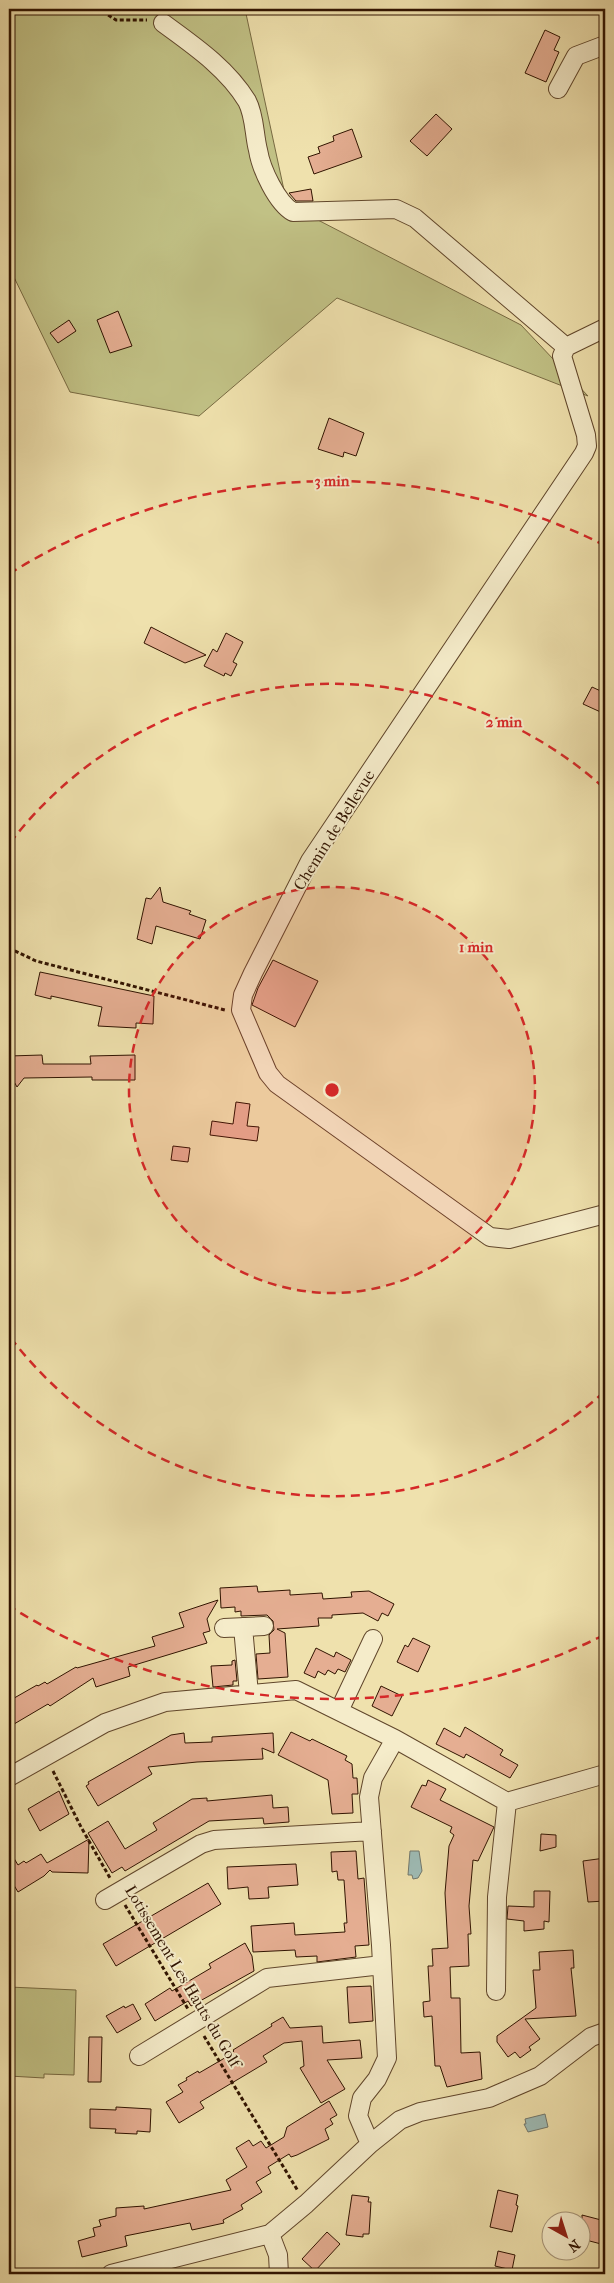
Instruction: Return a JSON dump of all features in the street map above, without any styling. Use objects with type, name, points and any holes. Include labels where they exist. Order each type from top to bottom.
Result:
[{"type":"street","points":[[163,23],[204,52],[247,102],[252,117],[258,153],[276,195],[284,207],[293,212],[396,208],[415,218],[566,347],[605,328]]},
{"type":"street","points":[[558,89],[576,56],[605,45]]},
{"type":"street","name":"Chemin de Bellevue","points":[[241,1010],[243,995],[253,973],[310,861],[588,446],[563,365],[562,356],[566,347]]},
{"type":"street","points":[[241,1010],[268,1073],[277,1084],[490,1237],[509,1240],[605,1214]]},
{"type":"street","points":[[224,1628],[264,1626]]},
{"type":"street","points":[[243,1627],[249,1694]]},
{"type":"street","points":[[339,1711],[373,1639]]},
{"type":"street","points":[[9,1777],[105,1723],[166,1702],[296,1690],[395,1739],[507,1802],[605,1774]]},
{"type":"street","points":[[370,2144],[358,2116],[362,2098],[377,2079],[387,2058],[369,1796],[374,1778],[395,1739]]},
{"type":"street","points":[[496,1991],[497,1897],[507,1802]]},
{"type":"street","points":[[111,1896],[201,1844],[214,1840],[372,1831]]},
{"type":"street","points":[[139,2056],[267,1978],[382,1965]]},
{"type":"street","points":[[111,2274],[270,2234],[306,2204],[370,2144],[400,2120],[420,2112],[489,2098],[540,2076],[591,2037],[605,2032]]},
{"type":"street","points":[[270,2234],[278,2255],[279,2274]]},
{"type":"path","points":[[106,9],[108,16],[116,20],[152,20],[163,23]]},
{"type":"path","points":[[9,948],[36,961],[101,979],[229,1011],[241,1010]]},
{"type":"path","name":"Lotissement Les Hauts du Golf","points":[[46,1756],[81,1827],[111,1896],[195,2022],[306,2204]]},
{"type":"green space","points":[[9,9],[245,9],[287,204],[521,325],[588,396],[337,298],[199,416],[70,392],[9,267]]},
{"type":"green space","points":[[9,1987],[76,1990],[74,2075],[44,2074],[44,2078],[9,2076]]},
{"type":"water","points":[[410,1851],[419,1851],[422,1871],[418,1878],[413,1879],[412,1875],[408,1875]]},
{"type":"water","points":[[545,2114],[548,2127],[528,2132],[524,2124],[526,2124],[525,2119]]},
{"type":"building","points":[[545,30],[560,37],[554,50],[559,52],[546,82],[525,73]]},
{"type":"building","points":[[436,114],[452,129],[427,156],[410,141]]},
{"type":"building","points":[[352,129],[362,157],[314,174],[308,157],[320,153],[318,147],[334,141],[333,136]]},
{"type":"building","points":[[311,189],[313,201],[296,201],[289,193]]},
{"type":"building","points":[[118,311],[132,346],[110,353],[97,320]]},
{"type":"building","points":[[69,320],[76,331],[58,343],[50,333]]},
{"type":"building","points":[[329,418],[364,433],[356,456],[344,452],[343,457],[318,449]]},
{"type":"building","points":[[151,627],[206,655],[185,663],[144,643]]},
{"type":"building","points":[[226,633],[243,642],[233,662],[237,664],[231,676],[225,673],[224,676],[204,666],[213,649],[217,652]]},
{"type":"building","points":[[592,687],[605,693],[605,714],[583,704]]},
{"type":"building","points":[[160,887],[163,902],[191,911],[189,914],[206,920],[200,939],[156,926],[152,944],[137,939],[146,898],[151,899]]},
{"type":"building","points":[[273,960],[318,981],[295,1027],[252,1005],[258,988]]},
{"type":"building","points":[[40,972],[154,996],[153,1024],[136,1023],[136,1028],[98,1026],[102,1007],[51,996],[51,999],[35,995]]},
{"type":"building","points":[[42,1055],[43,1064],[91,1064],[90,1056],[135,1055],[135,1080],[92,1080],[92,1077],[24,1078],[17,1087],[12,1078],[9,1078],[9,1056]]},
{"type":"building","points":[[236,1102],[250,1104],[247,1126],[259,1127],[257,1141],[210,1135],[212,1121],[233,1124]]},
{"type":"building","points":[[173,1146],[190,1148],[188,1162],[171,1160]]},
{"type":"building","points":[[257,1586],[258,1592],[290,1590],[290,1595],[322,1593],[323,1599],[352,1597],[351,1592],[369,1591],[394,1604],[388,1616],[382,1613],[378,1621],[363,1613],[332,1615],[332,1618],[318,1618],[319,1626],[277,1629],[285,1633],[288,1677],[258,1679],[256,1654],[270,1653],[269,1635],[274,1630],[273,1621],[267,1615],[241,1616],[241,1611],[235,1612],[235,1607],[221,1608],[220,1588]]},
{"type":"building","points":[[218,1600],[207,1619],[210,1631],[203,1633],[207,1643],[128,1667],[130,1676],[96,1687],[93,1678],[50,1706],[48,1704],[9,1727],[9,1701],[37,1685],[45,1682],[47,1684],[76,1667],[155,1646],[152,1637],[184,1627],[179,1613]]},
{"type":"building","points":[[413,1638],[430,1646],[418,1672],[397,1662],[405,1645],[408,1647]]},
{"type":"building","points":[[316,1648],[334,1657],[336,1652],[351,1660],[345,1672],[338,1669],[335,1674],[328,1670],[325,1675],[318,1671],[315,1678],[304,1673]]},
{"type":"building","points":[[235,1660],[237,1681],[233,1681],[233,1685],[213,1687],[211,1666],[232,1665],[232,1661]]},
{"type":"building","points":[[381,1686],[402,1696],[392,1716],[372,1706]]},
{"type":"building","points":[[465,1727],[503,1750],[500,1755],[518,1765],[510,1778],[466,1754],[464,1758],[436,1744],[444,1728],[460,1737]]},
{"type":"building","points":[[291,1732],[310,1741],[312,1739],[347,1756],[345,1760],[352,1764],[353,1778],[357,1778],[358,1794],[352,1794],[353,1813],[332,1814],[328,1780],[278,1755]]},
{"type":"building","points":[[184,1733],[185,1743],[212,1742],[212,1737],[273,1733],[274,1753],[262,1748],[263,1759],[197,1762],[148,1767],[152,1774],[98,1806],[86,1786],[89,1784],[88,1782],[171,1735]]},
{"type":"building","points":[[428,1780],[446,1789],[440,1800],[494,1827],[478,1861],[473,1860],[469,1906],[471,1934],[468,1934],[469,1966],[450,1967],[451,1998],[460,1998],[461,2053],[480,2052],[482,2079],[447,2087],[440,2066],[435,2066],[432,2016],[424,2017],[423,2002],[430,2001],[428,1966],[433,1966],[432,1949],[448,1948],[445,1893],[449,1846],[454,1835],[450,1832],[452,1827],[411,1807],[422,1785],[426,1786]]},
{"type":"building","points":[[59,1791],[69,1814],[40,1831],[28,1809]]},
{"type":"building","points":[[272,1795],[273,1808],[288,1807],[289,1822],[264,1824],[263,1818],[209,1821],[125,1871],[122,1867],[112,1873],[88,1833],[108,1821],[125,1849],[157,1830],[153,1823],[192,1799],[207,1798],[207,1801]]},
{"type":"building","points":[[541,1834],[556,1835],[556,1847],[540,1851]]},
{"type":"building","points":[[89,1839],[88,1873],[52,1872],[50,1870],[44,1876],[18,1892],[9,1877],[9,1850],[18,1865],[24,1861],[26,1863],[41,1854],[47,1863]]},
{"type":"building","points":[[356,1851],[358,1879],[364,1878],[369,1945],[355,1946],[356,1957],[317,1962],[317,1956],[296,1957],[295,1950],[253,1952],[251,1926],[294,1923],[295,1935],[345,1932],[344,1923],[347,1923],[344,1880],[338,1880],[337,1871],[332,1872],[331,1852]]},
{"type":"building","points":[[605,1858],[605,1901],[588,1902],[583,1861]]},
{"type":"building","points":[[296,1864],[298,1885],[268,1887],[269,1898],[249,1899],[248,1887],[228,1889],[227,1867]]},
{"type":"building","points":[[208,1883],[221,1904],[116,1966],[103,1944]]},
{"type":"building","points":[[534,1891],[550,1891],[549,1922],[544,1921],[544,1929],[524,1931],[524,1921],[507,1919],[508,1906],[534,1907]]},
{"type":"building","points":[[245,1943],[252,1956],[254,1971],[191,2006],[188,2001],[155,2021],[145,2004],[170,1988],[172,1991],[211,1968],[209,1964]]},
{"type":"building","points":[[573,1950],[574,1968],[571,1968],[576,2016],[525,2019],[540,2039],[529,2047],[531,2050],[520,2058],[515,2052],[508,2057],[497,2042],[497,2036],[536,2008],[533,1970],[540,1970],[539,1952]]},
{"type":"building","points":[[371,1986],[373,2021],[349,2023],[347,1987]]},
{"type":"building","points":[[133,2004],[141,2019],[117,2033],[106,2016],[124,2006],[125,2008]]},
{"type":"building","points":[[283,2017],[290,2028],[322,2026],[323,2043],[360,2040],[362,2058],[327,2060],[345,2089],[321,2103],[300,2068],[304,2066],[302,2041],[284,2043],[263,2056],[267,2062],[200,2102],[204,2108],[179,2123],[166,2102],[183,2092],[178,2085],[198,2071],[199,2073],[223,2059],[233,2050]]},
{"type":"building","points":[[89,2037],[102,2037],[101,2082],[88,2082]]},
{"type":"building","points":[[329,2101],[337,2115],[330,2119],[333,2124],[325,2129],[329,2139],[297,2155],[291,2157],[289,2154],[268,2167],[271,2173],[256,2182],[262,2192],[241,2205],[243,2209],[223,2220],[224,2223],[192,2230],[190,2223],[125,2236],[127,2246],[82,2257],[78,2241],[95,2236],[93,2228],[101,2226],[99,2220],[116,2216],[116,2208],[144,2206],[144,2209],[231,2190],[226,2180],[247,2167],[236,2148],[249,2140],[253,2146],[261,2141],[266,2148],[284,2137],[287,2127]]},
{"type":"building","points":[[116,2107],[151,2109],[150,2132],[137,2131],[137,2134],[115,2133],[116,2129],[90,2128],[90,2109],[116,2110]]},
{"type":"building","points":[[498,2190],[518,2195],[516,2205],[518,2206],[512,2232],[490,2227]]},
{"type":"building","points":[[352,2195],[369,2197],[368,2202],[371,2202],[369,2234],[363,2234],[363,2237],[346,2235]]},
{"type":"building","points":[[592,2218],[605,2221],[605,2245],[592,2242]]},
{"type":"building","points":[[327,2232],[340,2244],[315,2271],[302,2259]]},
{"type":"building","points":[[498,2251],[515,2255],[512,2270],[495,2266]]}]
